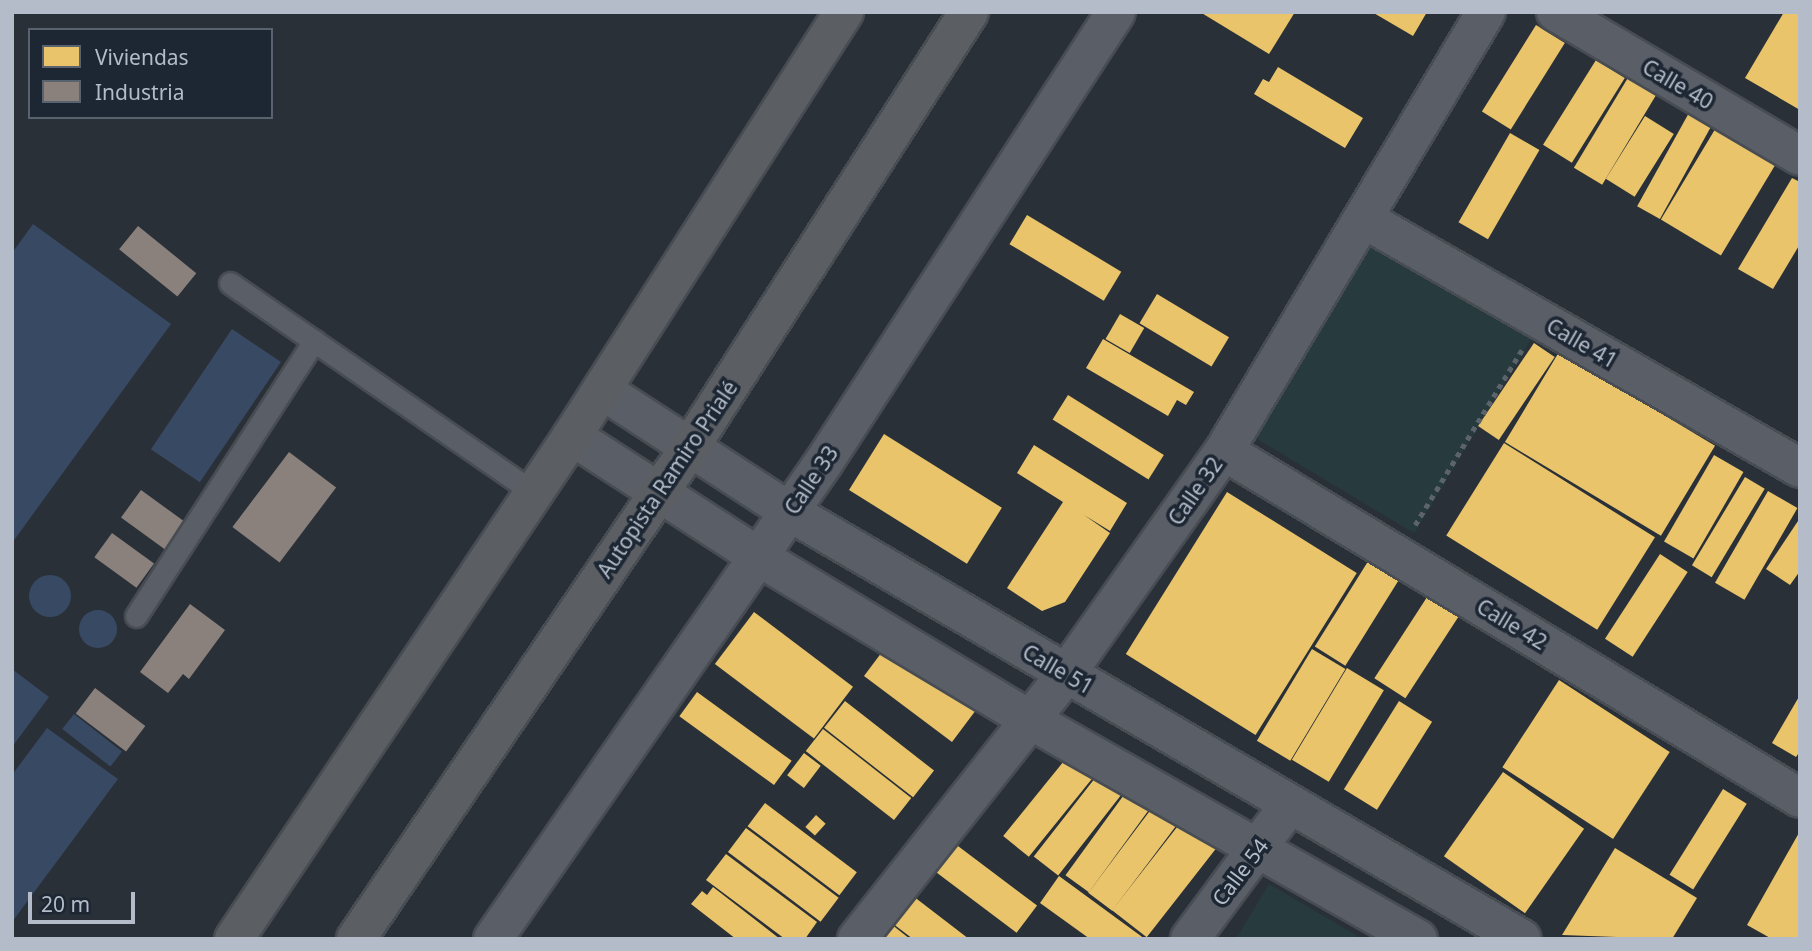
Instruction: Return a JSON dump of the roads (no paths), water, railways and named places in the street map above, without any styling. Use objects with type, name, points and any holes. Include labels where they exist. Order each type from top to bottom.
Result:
[{"type":"highway","points":[[234,939],[572,436],[844,12]]},
{"type":"highway","name":"Autopista Ramiro Prialé","points":[[356,939],[690,447],[969,12]]},
{"type":"street","name":"Calle 33","points":[[493,939],[790,512],[1116,12]]},
{"type":"street","name":"Calle 32","points":[[857,939],[1027,718],[1066,674],[1224,451],[1486,12]]},
{"type":"street","name":"Calle 40","points":[[1556,12],[1800,156]]},
{"type":"street","name":"Calle 41","points":[[1364,219],[1800,468]]},
{"type":"street","name":"Calle 51","points":[[601,390],[790,512],[1522,939]]},
{"type":"street","points":[[572,436],[759,557],[1027,718],[1418,939]]},
{"type":"street","name":"Calle 42","points":[[1224,451],[1800,798]]},
{"type":"street","name":"Calle 54","points":[[1190,939],[1290,804]]},
{"type":"lane","points":[[230,283],[534,493]]},
{"type":"lane","points":[[136,616],[314,341]]},
{"type":"water","points":[[33,224],[171,324],[12,543],[12,253]]},
{"type":"water","points":[[232,329],[281,362],[200,482],[151,449]]},
{"type":"water","points":[[50,575],[65,581],[71,596],[65,611],[50,617],[35,611],[29,596],[35,581]]},
{"type":"water","points":[[98,610],[111,616],[117,629],[111,642],[98,648],[85,642],[79,629],[85,616]]},
{"type":"water","points":[[12,669],[49,697],[12,747]]},
{"type":"water","points":[[74,714],[122,752],[110,767],[62,729]]},
{"type":"water","points":[[47,728],[118,779],[12,922],[12,775]]}]
